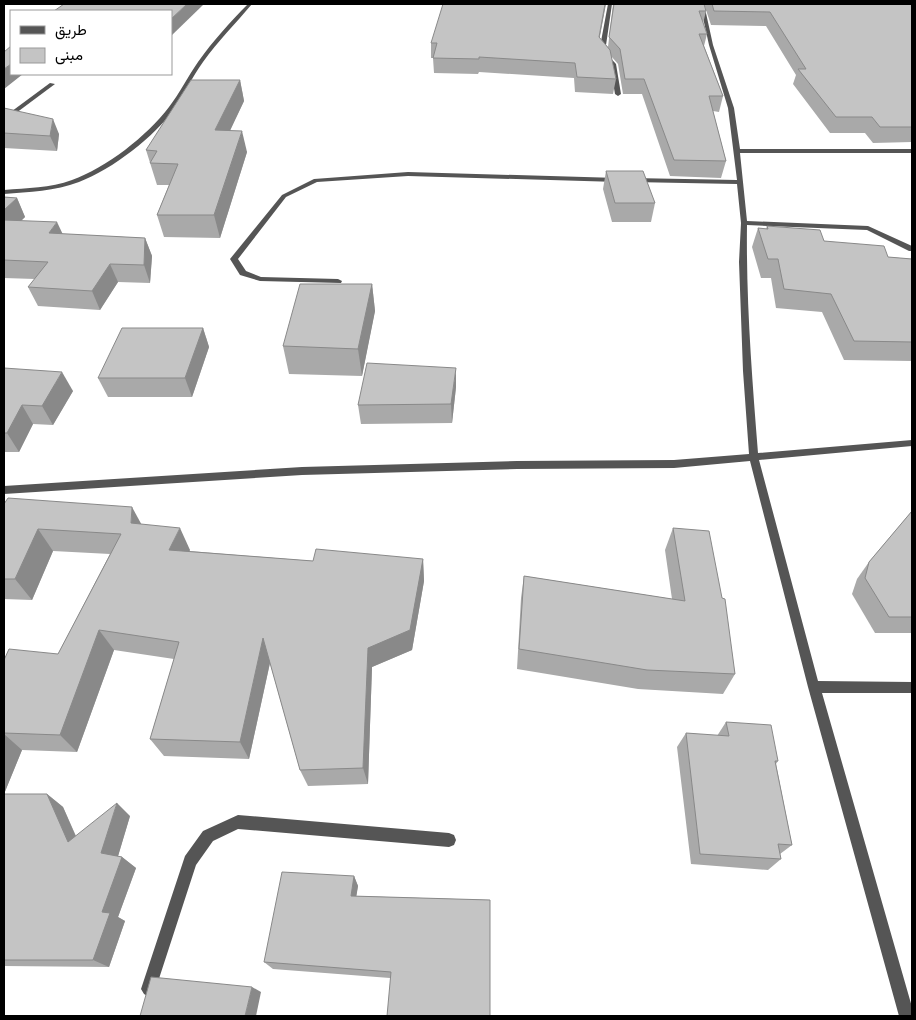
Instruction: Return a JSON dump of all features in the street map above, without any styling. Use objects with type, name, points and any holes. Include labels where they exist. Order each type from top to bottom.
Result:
[{"type":"street","points":[[4,192],[45,188],[76,181],[91,175],[136,143],[155,128],[172,108],[204,57],[250,4]]},
{"type":"street","points":[[610,4],[602,52],[613,64],[618,94]]},
{"type":"street","points":[[702,4],[711,45],[731,108],[737,150],[744,223],[743,262],[747,371],[754,458],[814,687],[907,1016]]},
{"type":"street","points":[[4,120],[52,84]]},
{"type":"street","points":[[737,150],[912,150]]},
{"type":"street","points":[[338,281],[260,280],[243,273],[234,259],[284,196],[316,180],[408,174],[740,182]]},
{"type":"street","points":[[744,223],[868,228],[912,249]]},
{"type":"street","points":[[4,490],[302,471],[517,465],[674,464],[912,443]]},
{"type":"street","points":[[814,687],[912,687]]},
{"type":"street","points":[[144,1007],[190,860],[208,836],[238,822],[449,840]]},
{"type":"building","points":[[64,4],[187,4],[172,18],[172,10],[55,10]]},
{"type":"building","points":[[443,4],[605,4],[599,37],[610,50],[616,79],[577,77],[575,63],[479,57],[479,59],[433,58],[437,43],[431,43]]},
{"type":"building","points":[[614,4],[704,4],[706,11],[699,11],[707,34],[699,34],[723,96],[709,96],[726,161],[674,160],[644,79],[625,79],[620,49],[609,37]]},
{"type":"building","points":[[712,4],[912,4],[912,127],[880,127],[872,117],[836,117],[798,69],[806,69],[770,12],[714,11]]},
{"type":"building","points":[[10,47],[10,65],[4,69],[4,52]]},
{"type":"building","points":[[191,80],[240,80],[215,130],[242,131],[214,215],[157,215],[178,164],[150,163],[157,151],[146,150]]},
{"type":"building","points":[[4,108],[53,119],[50,136],[4,133]]},
{"type":"building","points":[[606,171],[643,171],[655,203],[615,203]]},
{"type":"building","points":[[4,197],[17,198],[4,210]]},
{"type":"building","points":[[4,220],[57,222],[49,233],[145,238],[144,265],[110,264],[92,291],[28,287],[48,262],[4,260]]},
{"type":"building","points":[[767,226],[820,230],[824,241],[884,246],[888,257],[912,259],[912,342],[854,341],[831,294],[784,289],[778,259],[768,259],[758,228],[768,229]]},
{"type":"building","points":[[300,284],[372,284],[358,349],[283,346]]},
{"type":"building","points":[[122,328],[203,328],[185,378],[98,378]]},
{"type":"building","points":[[367,363],[456,368],[451,404],[358,405]]},
{"type":"building","points":[[4,368],[62,372],[42,406],[22,405],[7,433],[4,433]]},
{"type":"building","points":[[8,498],[132,507],[131,523],[180,528],[169,550],[313,561],[316,549],[423,559],[410,630],[368,648],[363,768],[300,770],[263,638],[240,742],[150,739],[179,642],[99,630],[60,735],[4,733],[4,660],[9,649],[58,654],[121,534],[38,529],[15,579],[4,579],[4,504]]},
{"type":"building","points":[[912,511],[912,617],[889,617],[865,578],[869,562]]},
{"type":"building","points":[[673,528],[709,531],[722,598],[725,599],[735,674],[647,670],[519,649],[524,576],[685,601]]},
{"type":"building","points":[[726,722],[771,725],[778,761],[775,761],[792,845],[778,844],[781,859],[700,854],[686,733],[729,736]]},
{"type":"building","points":[[4,794],[47,794],[68,842],[117,803],[101,853],[122,857],[102,912],[110,913],[93,960],[4,960]]},
{"type":"building","points":[[282,872],[354,876],[351,896],[490,900],[490,1016],[387,1016],[391,972],[264,962]]},
{"type":"building","points":[[151,977],[252,987],[245,1016],[140,1016]]}]
